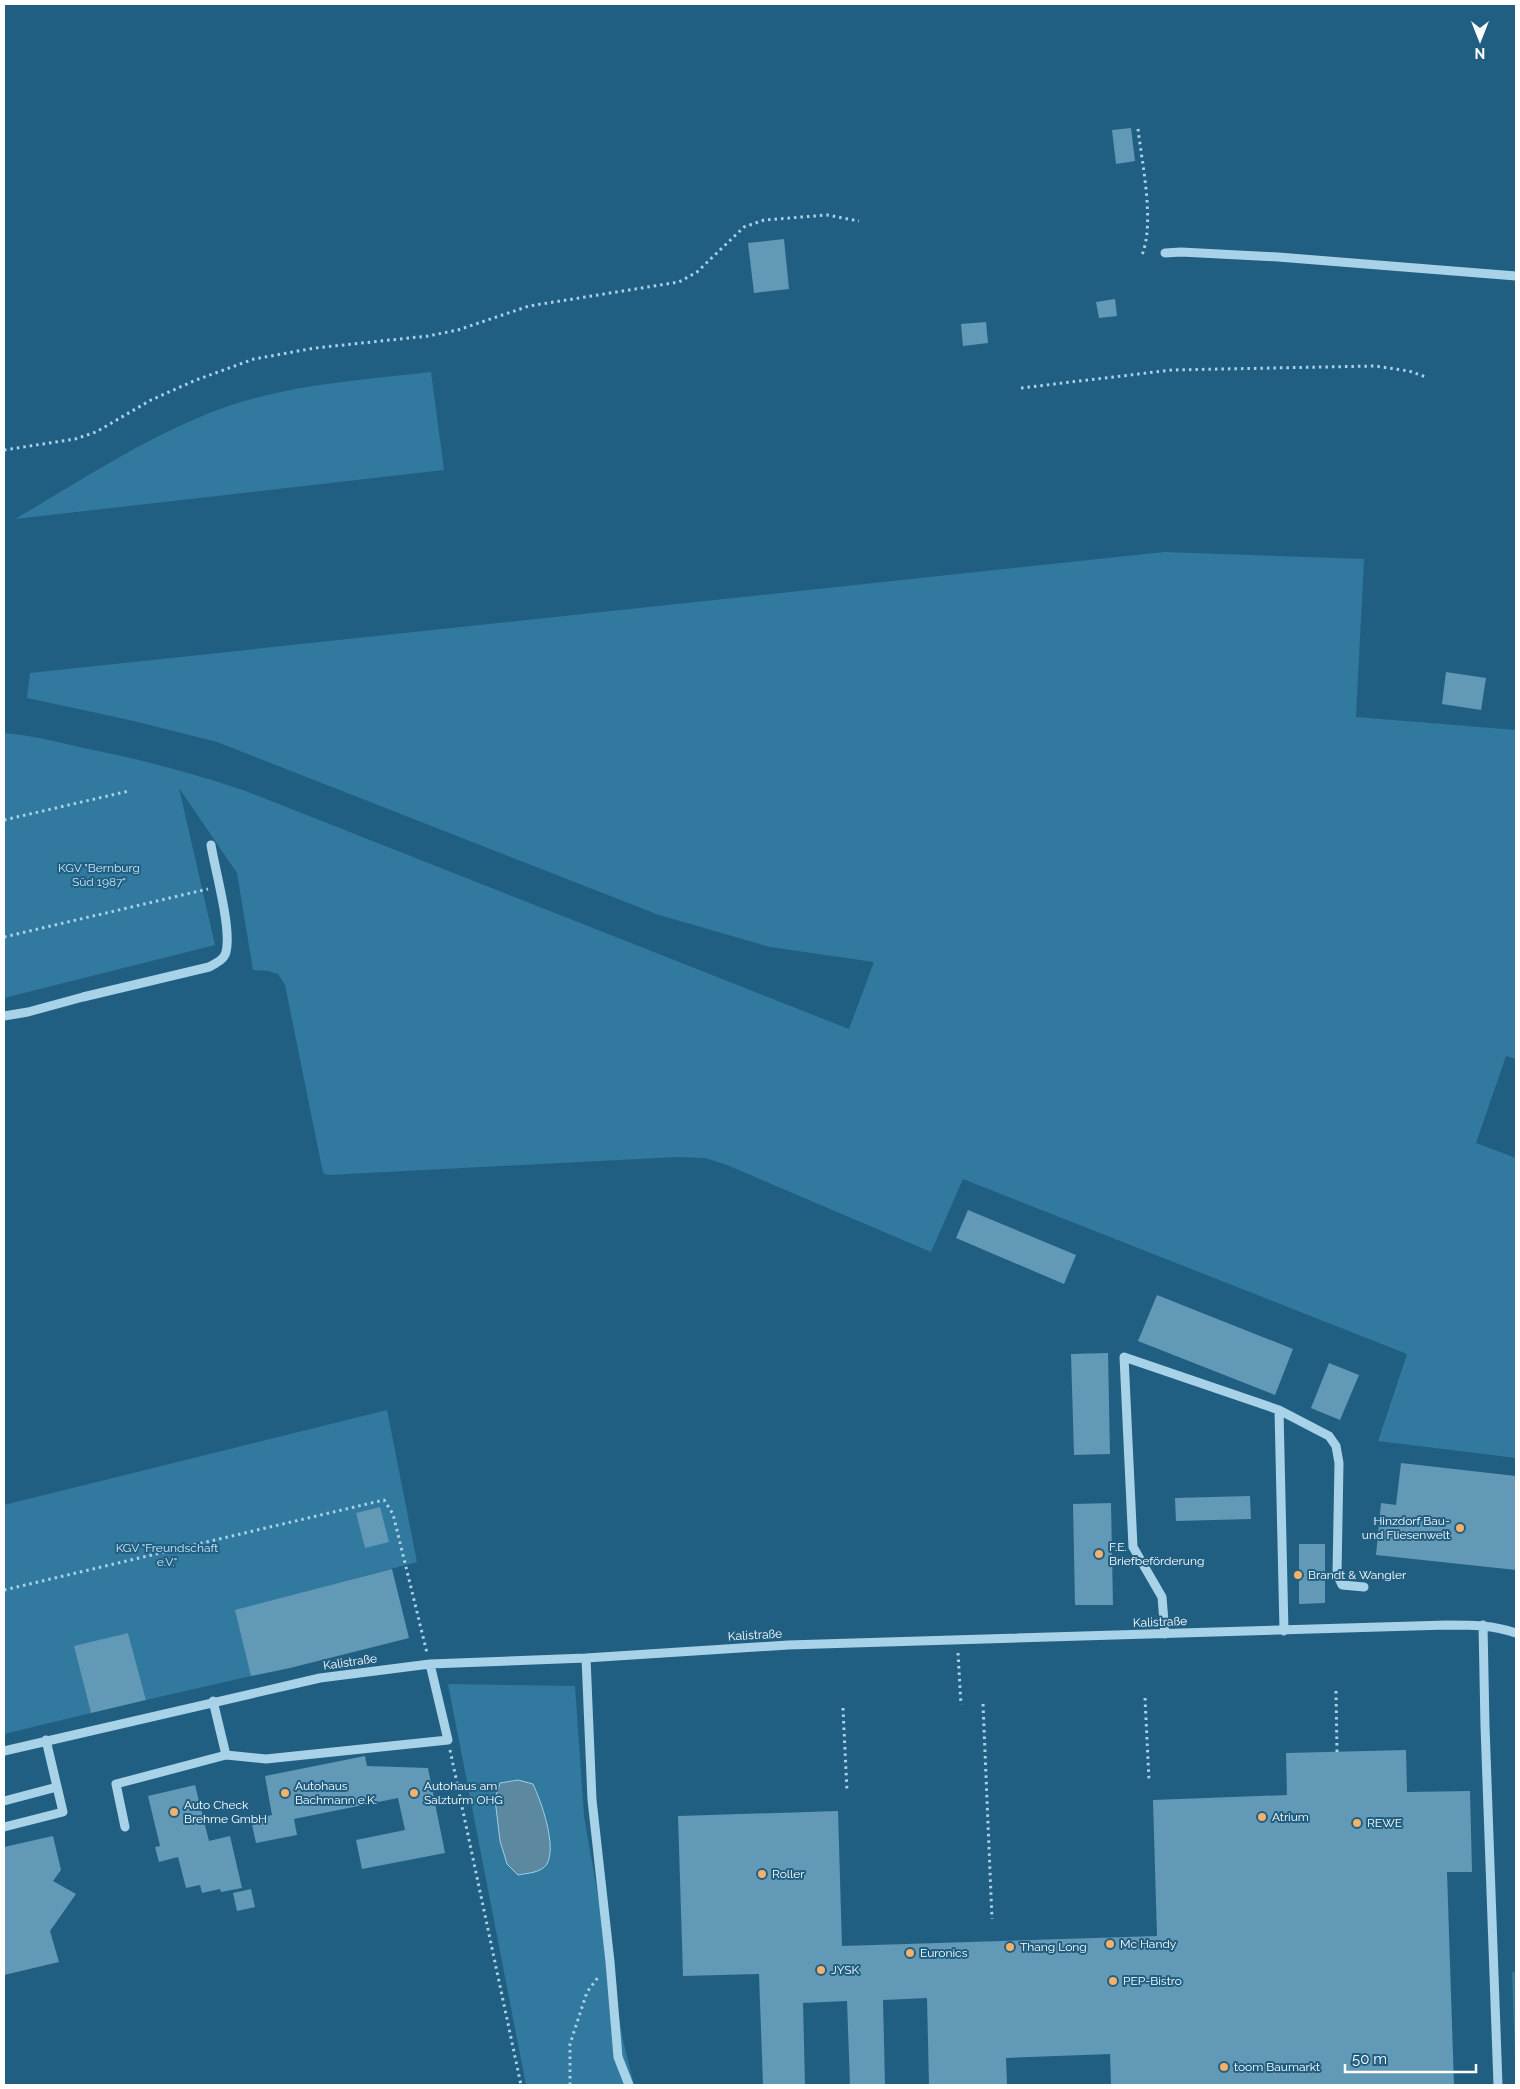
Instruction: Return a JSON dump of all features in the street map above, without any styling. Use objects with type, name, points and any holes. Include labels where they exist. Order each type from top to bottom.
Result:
[{"type":"street","points":[[1165,253],[1181,252],[1278,257],[1516,276]]},
{"type":"street","points":[[4,1016],[28,1012],[83,996],[210,967],[222,960],[226,952],[227,939],[224,910],[210,845]]},
{"type":"street","points":[[1165,1634],[1162,1597],[1133,1547],[1124,1357],[1279,1410],[1329,1436],[1336,1446],[1339,1464],[1337,1574],[1342,1585],[1364,1587]]},
{"type":"street","points":[[1279,1410],[1284,1631]]},
{"type":"street","points":[[1483,1625],[1498,2085]]},
{"type":"street","name":"Kalistraße","points":[[4,1750],[320,1678],[430,1664],[586,1658],[788,1645],[1165,1634],[1483,1625],[1503,1628],[1516,1633]]},
{"type":"street","points":[[586,1658],[592,1800],[610,1962],[618,2057],[629,2085]]},
{"type":"street","points":[[125,1827],[116,1784],[226,1755],[266,1759],[448,1740],[430,1664]]},
{"type":"street","points":[[213,1701],[226,1755]]},
{"type":"street","points":[[4,1827],[63,1812],[46,1740]]},
{"type":"street","points":[[4,1801],[57,1787]]},
{"type":"path","points":[[1138,129],[1147,209],[1147,244],[1142,255]]},
{"type":"path","points":[[4,450],[75,439],[96,432],[151,400],[196,380],[254,359],[315,348],[428,336],[458,330],[538,305],[679,282],[697,272],[744,227],[764,220],[827,215],[858,221]]},
{"type":"path","points":[[1021,388],[1172,370],[1375,366],[1409,371],[1426,377]]},
{"type":"path","points":[[4,820],[129,791]]},
{"type":"path","points":[[4,936],[219,886]]},
{"type":"path","points":[[4,1590],[384,1500],[393,1514],[430,1664]]},
{"type":"path","points":[[958,1641],[961,1705]]},
{"type":"path","points":[[1336,1691],[1337,1752]]},
{"type":"path","points":[[1146,1698],[1149,1780]]},
{"type":"path","points":[[983,1704],[992,1919]]},
{"type":"path","points":[[843,1708],[846,1791]]},
{"type":"path","points":[[448,1740],[521,2085]]},
{"type":"path","points":[[570,2085],[570,2044],[587,1992],[610,1962]]},
{"type":"green space","points":[[431,372],[444,470],[15,519],[100,468],[159,436],[220,409],[251,399],[296,389]]},
{"type":"green space","name":"KGV \"Bernburg Süd 1987\"","points":[[1164,552],[1364,559],[1356,717],[1516,730],[1516,1059],[1506,1056],[1476,1143],[1516,1158],[1516,1458],[1378,1441],[1407,1354],[963,1179],[931,1252],[727,1165],[705,1158],[677,1157],[328,1175],[323,1173],[285,985],[278,974],[253,970],[237,873],[179,788],[215,945],[4,998],[4,733],[23,735],[141,761],[243,790],[849,1029],[874,962],[770,947],[659,915],[217,742],[134,721],[27,698],[30,673]]},
{"type":"green space","name":"KGV \"Freundschaft e.V.\"","points":[[387,1410],[417,1562],[305,1592],[251,1676],[146,1700],[128,1633],[75,1647],[91,1713],[4,1734],[4,1505]]},
{"type":"green space","points":[[448,1684],[575,1686],[584,1816],[623,2040],[634,2085],[526,2085]]},
{"type":"green space","points":[[1512,1972],[1516,1972],[1516,2085]]},
{"type":"shaded area","points":[[518,1780],[533,1784],[547,1823],[550,1856],[547,1864],[541,1869],[518,1875],[507,1864],[500,1841],[495,1799],[500,1783]]},
{"type":"building","points":[[1131,128],[1135,161],[1116,164],[1112,130]]},
{"type":"building","points":[[784,239],[789,289],[754,293],[748,243]]},
{"type":"building","points":[[1115,299],[1117,316],[1099,318],[1096,302]]},
{"type":"building","points":[[986,322],[988,343],[963,346],[961,324]]},
{"type":"building","points":[[1446,672],[1486,678],[1481,710],[1442,704]]},
{"type":"building","points":[[968,1210],[1076,1255],[1064,1284],[956,1238]]},
{"type":"building","points":[[1157,1295],[1293,1349],[1275,1395],[1138,1341]]},
{"type":"building","points":[[1108,1353],[1110,1454],[1074,1455],[1071,1354]]},
{"type":"building","points":[[1329,1363],[1359,1375],[1340,1420],[1311,1408]]},
{"type":"building","points":[[1401,1463],[1516,1476],[1516,1570],[1376,1555],[1381,1503],[1396,1505]]},
{"type":"building","points":[[1250,1496],[1251,1519],[1176,1521],[1175,1498]]},
{"type":"building","points":[[1111,1503],[1113,1605],[1075,1605],[1073,1504]]},
{"type":"building","points":[[380,1507],[389,1542],[365,1548],[356,1513]]},
{"type":"building","points":[[1299,1544],[1325,1544],[1325,1603],[1299,1604]]},
{"type":"building","points":[[392,1569],[409,1638],[251,1676],[235,1610]]},
{"type":"building","points":[[128,1633],[146,1700],[91,1713],[74,1646]]},
{"type":"building","points":[[1406,1750],[1407,1792],[1470,1791],[1472,1872],[1447,1872],[1454,2085],[1111,2085],[1110,2054],[1006,2058],[1007,2085],[929,2085],[927,1998],[883,2000],[885,2085],[850,2085],[847,2001],[803,2003],[805,2085],[763,2085],[759,1974],[683,1976],[678,1816],[838,1811],[842,1946],[1157,1936],[1153,1800],[1287,1795],[1286,1753]]},
{"type":"building","points":[[365,1756],[367,1766],[428,1768],[445,1853],[362,1869],[356,1840],[405,1830],[398,1798],[294,1819],[297,1835],[256,1843],[251,1820],[272,1815],[265,1776]]},
{"type":"building","points":[[195,1785],[209,1841],[230,1836],[242,1888],[221,1892],[220,1889],[202,1893],[200,1885],[186,1888],[178,1857],[159,1862],[155,1847],[160,1846],[148,1796]]},
{"type":"building","points":[[53,1836],[61,1870],[53,1881],[76,1894],[50,1931],[59,1962],[4,1975],[4,1847]]},
{"type":"building","points":[[251,1889],[255,1907],[237,1911],[233,1893]]},
{"type":"place","name":"Hinzdorf Bau- und Fliesenwelt","points":[[1460,1528]]},
{"type":"place","name":"F.E. Briefbeförderung","points":[[1099,1554]]},
{"type":"place","name":"Brandt & Wangler","points":[[1298,1575]]},
{"type":"place","name":"Autohaus Bachmann e.K.","points":[[285,1793]]},
{"type":"place","name":"Autohaus am Salzturm OHG","points":[[414,1793]]},
{"type":"place","name":"Auto Check Brehme GmbH","points":[[174,1812]]},
{"type":"place","name":"Atrium","points":[[1262,1817]]},
{"type":"place","name":"REWE","points":[[1357,1823]]},
{"type":"place","name":"Roller","points":[[762,1874]]},
{"type":"place","name":"Mc Handy","points":[[1110,1944]]},
{"type":"place","name":"Thang Long","points":[[1010,1947]]},
{"type":"place","name":"Euronics","points":[[910,1953]]},
{"type":"place","name":"JYSK","points":[[821,1970]]},
{"type":"place","name":"PEP-Bistro","points":[[1113,1981]]},
{"type":"place","name":"toom Baumarkt","points":[[1224,2067]]}]
